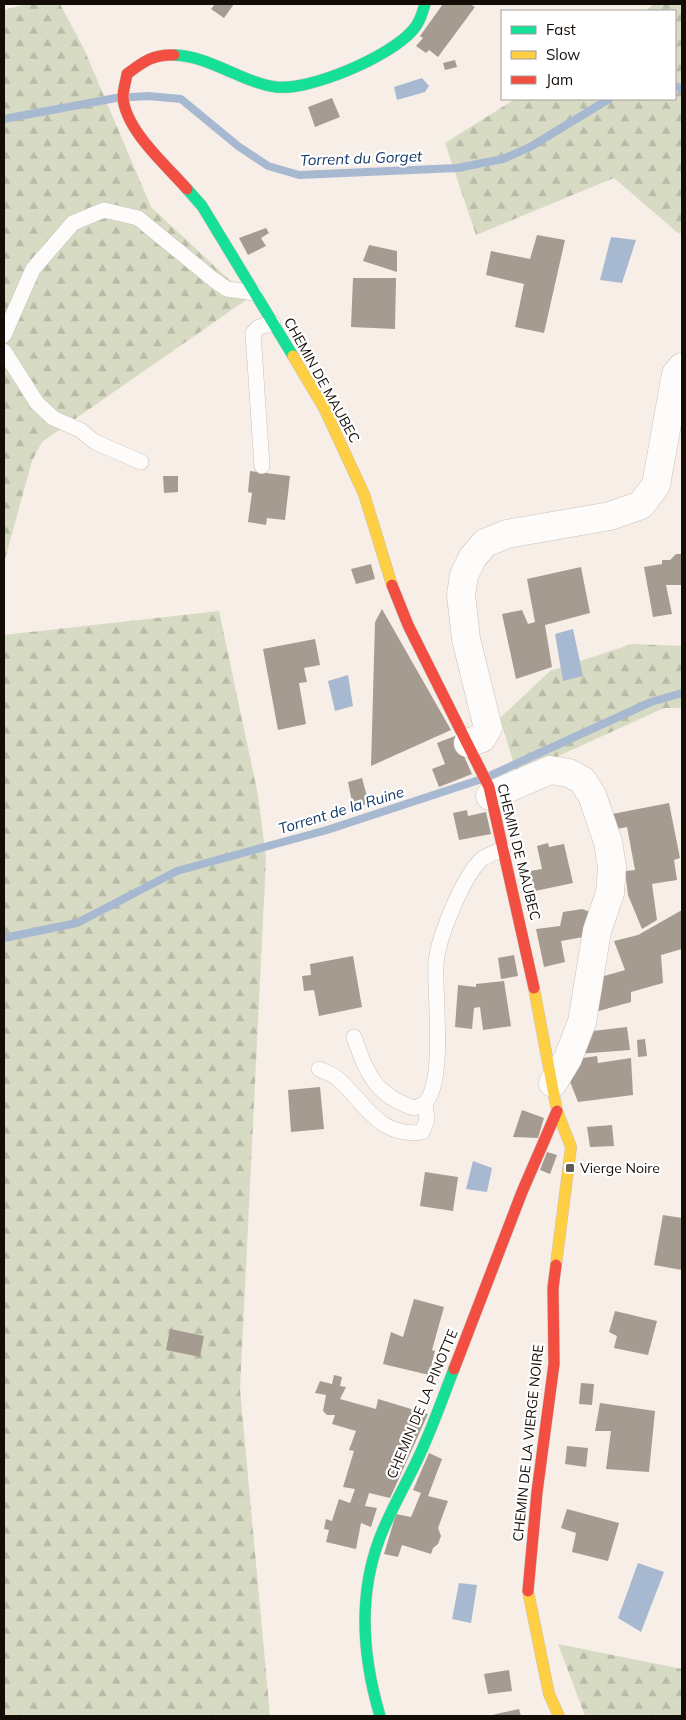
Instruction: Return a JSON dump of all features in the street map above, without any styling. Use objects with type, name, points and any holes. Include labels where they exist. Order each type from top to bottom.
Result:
[{"type":"street","name":"CHEMIN DE MAUBEC","points":[[425,4],[423,12],[412,32],[388,51],[357,66],[302,85],[277,87],[186,56],[167,54],[148,58],[127,74],[123,97],[129,117],[138,133],[202,206],[274,322],[324,408],[364,494],[388,574],[408,625],[424,662],[482,771],[490,796],[553,1083],[557,1111]]},
{"type":"street","points":[[468,743],[482,738],[488,728],[466,639],[461,595],[464,575],[473,557],[485,543],[507,534],[610,516],[641,505],[656,485],[676,374],[682,367]]},
{"type":"street","points":[[490,796],[550,770],[569,773],[582,780],[592,795],[608,842],[612,867],[610,893],[597,930],[582,1022],[568,1058],[553,1083]]},
{"type":"street","name":"CHEMIN DE LA PINOTTE","points":[[380,1716],[368,1663],[365,1619],[369,1574],[382,1531],[426,1442],[557,1111]]},
{"type":"street","name":"CHEMIN DE LA VIERGE NOIRE","points":[[557,1111],[571,1147],[570,1168],[564,1191],[553,1288],[554,1364],[537,1492],[528,1592],[549,1694],[560,1716]]},
{"type":"lane","points":[[4,335],[33,269],[73,223],[104,210],[138,218],[227,289],[255,293]]},
{"type":"lane","points":[[262,466],[252,333],[259,326],[274,322]]},
{"type":"lane","points":[[4,351],[37,403],[53,418],[80,430],[95,442],[141,462]]},
{"type":"lane","points":[[319,1069],[336,1077],[372,1116],[392,1130],[409,1134],[422,1132],[427,1120],[425,1103],[431,1091],[436,1060],[439,1027],[436,963],[440,941],[453,909],[482,859],[503,849]]},
{"type":"lane","points":[[354,1037],[366,1070],[380,1090],[396,1102],[414,1108],[425,1103]]},
{"type":"green space","points":[[26,4],[60,4],[84,49],[151,207],[249,298],[42,442],[32,461],[4,563],[4,10]]},
{"type":"green space","points":[[653,4],[682,4],[682,233],[678,233],[614,178],[476,235],[445,143],[513,100],[676,100],[676,10],[647,10]]},
{"type":"green space","points":[[219,611],[258,795],[266,859],[240,1389],[270,1716],[4,1716],[4,635]]},
{"type":"green space","points":[[632,644],[682,646],[682,708],[664,708],[517,775],[500,718],[550,671]]},
{"type":"green space","points":[[558,1644],[682,1669],[682,1716],[585,1716]]},
{"type":"water","points":[[422,78],[429,86],[425,92],[397,100],[394,87]]},
{"type":"water","points":[[611,237],[636,240],[622,283],[600,280]]},
{"type":"water","points":[[573,629],[583,676],[563,681],[555,634]]},
{"type":"water","points":[[348,675],[353,706],[335,711],[328,681]]},
{"type":"water","points":[[473,1161],[492,1168],[487,1192],[466,1189]]},
{"type":"water","points":[[638,1563],[664,1572],[641,1632],[618,1618]]},
{"type":"water","points":[[459,1583],[477,1585],[471,1623],[452,1619]]},
{"type":"building","points":[[215,4],[234,4],[224,18],[211,9]]},
{"type":"building","points":[[443,4],[470,4],[475,7],[438,57],[429,50],[426,53],[416,46],[423,38],[420,36]]},
{"type":"building","points":[[455,60],[457,67],[445,70],[443,63]]},
{"type":"building","points":[[332,98],[340,117],[315,127],[308,107]]},
{"type":"building","points":[[266,228],[269,233],[261,238],[266,246],[248,255],[239,238]]},
{"type":"building","points":[[537,235],[565,240],[544,333],[515,327],[524,284],[486,275],[491,251],[530,259]]},
{"type":"building","points":[[369,245],[397,251],[397,272],[363,261]]},
{"type":"building","points":[[353,278],[396,278],[395,329],[351,327]]},
{"type":"building","points":[[250,471],[290,476],[285,520],[267,518],[266,525],[248,522],[252,493],[248,492]]},
{"type":"building","points":[[163,476],[178,476],[178,492],[164,493]]},
{"type":"building","points":[[676,554],[682,554],[682,585],[666,585],[672,614],[653,617],[644,567],[662,564],[662,560],[670,560]]},
{"type":"building","points":[[371,564],[375,579],[356,584],[351,569]]},
{"type":"building","points":[[581,567],[590,613],[545,625],[552,667],[516,679],[502,614],[522,610],[528,624],[535,622],[527,579]]},
{"type":"building","points":[[382,609],[451,730],[371,766],[375,622]]},
{"type":"building","points":[[315,639],[320,665],[304,668],[307,682],[299,683],[306,724],[278,730],[263,649]]},
{"type":"building","points":[[455,736],[472,774],[439,787],[432,769],[445,764],[437,743]]},
{"type":"building","points":[[362,778],[369,804],[353,807],[348,782]]},
{"type":"building","points":[[669,803],[680,858],[674,860],[677,880],[652,884],[657,920],[642,929],[628,895],[625,871],[635,870],[627,827],[617,829],[612,814]]},
{"type":"building","points":[[467,810],[468,816],[486,812],[491,834],[459,840],[453,813]]},
{"type":"building","points":[[548,843],[549,847],[564,844],[573,883],[535,891],[530,871],[542,869],[537,846]]},
{"type":"building","points":[[582,909],[596,914],[589,936],[561,941],[565,962],[544,967],[536,929],[560,926],[563,912]]},
{"type":"building","points":[[682,910],[682,949],[661,955],[663,983],[631,992],[631,1002],[595,1012],[594,979],[625,970],[614,941],[638,935]]},
{"type":"building","points":[[514,955],[518,976],[501,979],[498,958]]},
{"type":"building","points":[[353,956],[362,1007],[319,1016],[314,990],[304,991],[302,976],[311,975],[310,964]]},
{"type":"building","points":[[504,981],[511,1026],[483,1030],[480,1007],[474,1008],[472,1029],[455,1027],[458,985],[476,987],[476,984]]},
{"type":"building","points":[[627,1027],[630,1050],[577,1054],[584,1032]]},
{"type":"building","points":[[645,1039],[647,1056],[638,1057],[637,1040]]},
{"type":"building","points":[[597,1056],[598,1063],[631,1058],[633,1095],[578,1102],[569,1079],[575,1059]]},
{"type":"building","points":[[320,1087],[324,1129],[291,1132],[288,1090]]},
{"type":"building","points":[[522,1110],[544,1118],[538,1138],[513,1137]]},
{"type":"building","points":[[612,1125],[614,1146],[590,1147],[587,1127]]},
{"type":"building","points":[[547,1152],[557,1155],[550,1174],[540,1170]]},
{"type":"building","points":[[425,1172],[458,1177],[453,1211],[420,1206]]},
{"type":"building","points":[[663,1215],[682,1218],[682,1270],[654,1265]]},
{"type":"building","points":[[414,1299],[444,1307],[432,1350],[435,1351],[429,1375],[383,1364],[391,1332],[403,1337]]},
{"type":"building","points":[[615,1311],[657,1321],[648,1355],[614,1348],[617,1336],[609,1332]]},
{"type":"building","points":[[170,1329],[204,1336],[200,1357],[166,1350]]},
{"type":"building","points":[[334,1375],[342,1377],[340,1386],[346,1387],[340,1399],[376,1409],[378,1399],[428,1414],[390,1498],[369,1493],[365,1506],[377,1508],[371,1527],[361,1523],[356,1549],[326,1542],[329,1530],[324,1529],[326,1519],[332,1521],[339,1499],[350,1503],[355,1489],[343,1487],[354,1451],[349,1450],[356,1431],[332,1424],[335,1415],[327,1415],[323,1411],[326,1395],[315,1393],[320,1381],[332,1384]]},
{"type":"building","points":[[581,1383],[594,1384],[592,1405],[579,1404]]},
{"type":"building","points":[[600,1403],[655,1411],[649,1472],[606,1469],[611,1431],[595,1431]]},
{"type":"building","points":[[567,1446],[588,1448],[586,1467],[565,1464]]},
{"type":"building","points":[[429,1453],[442,1459],[428,1496],[448,1501],[438,1528],[441,1536],[438,1544],[433,1548],[431,1554],[402,1545],[398,1557],[384,1554],[396,1514],[411,1517],[421,1493],[413,1490]]},
{"type":"building","points":[[567,1509],[619,1523],[608,1561],[572,1552],[576,1533],[561,1528]]},
{"type":"building","points":[[509,1670],[512,1691],[488,1694],[484,1674]]},
{"type":"building","points":[[519,1709],[521,1716],[490,1716],[496,1714]]},
{"type":"waterway","name":"Torrent du Gorget","points":[[676,86],[682,89]]},
{"type":"waterway","name":"Torrent du Gorget","points":[[4,119],[116,98],[148,96],[181,99],[238,146],[268,166],[299,175],[457,168],[503,159],[530,147],[607,100]]},
{"type":"waterway","name":"Torrent de la Ruine","points":[[4,938],[77,923],[177,871],[327,830],[485,778],[651,702],[682,693]]},
{"type":"traffic: fast","points":[[174,55],[187,56],[213,64],[250,80],[276,87],[308,84],[328,78],[368,61],[401,41],[417,25],[425,4]]},
{"type":"traffic: fast","points":[[187,189],[202,206],[293,356]]},
{"type":"traffic: fast","points":[[380,1716],[370,1672],[365,1628],[368,1584],[372,1562],[383,1529],[425,1443],[454,1369]]},
{"type":"traffic: slow","points":[[293,356],[324,408],[364,494],[392,585]]},
{"type":"traffic: slow","points":[[534,988],[557,1111],[571,1147],[556,1265]]},
{"type":"traffic: slow","points":[[528,1591],[549,1694],[559,1716]]},
{"type":"traffic: jam","points":[[174,55],[154,57],[127,74],[123,97],[131,122],[139,135],[187,189]]},
{"type":"traffic: jam","points":[[392,585],[408,625],[489,787],[534,988]]},
{"type":"traffic: jam","points":[[454,1369],[522,1192],[557,1111]]},
{"type":"traffic: jam","points":[[528,1591],[537,1492],[554,1364],[553,1288],[556,1265]]},
{"type":"place","name":"Vierge Noire","points":[[570,1168]]}]
